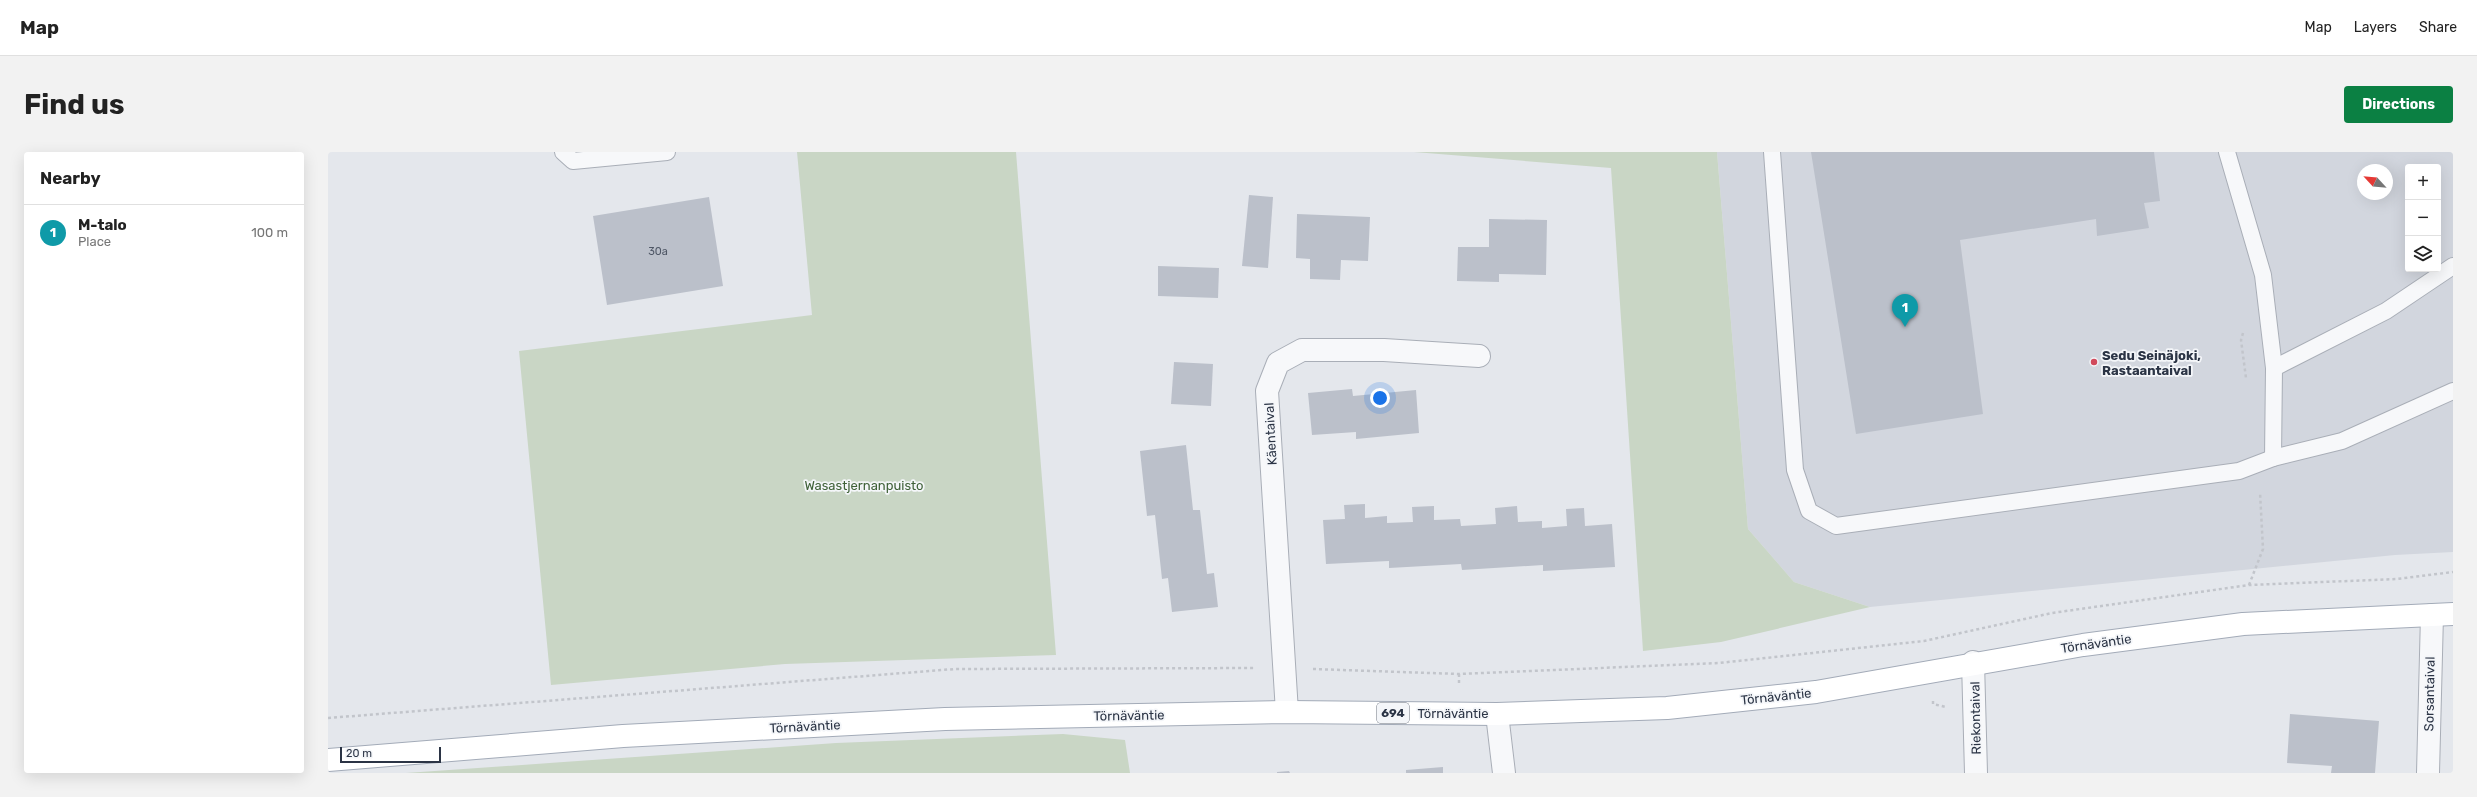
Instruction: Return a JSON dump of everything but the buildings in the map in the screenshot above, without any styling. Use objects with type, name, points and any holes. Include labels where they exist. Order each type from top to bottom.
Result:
[{"type":"main road","name":"Törnäväntie","points":[[328,760],[623,736],[945,719],[1287,712],[1497,714],[1667,708],[1801,694],[1974,662],[2083,645],[2243,624],[2443,614]]},
{"type":"street","name":"Käentaival","points":[[1287,712],[1267,391],[1278,363],[1302,350],[1384,350],[1479,356]]},
{"type":"street","name":"Sorsantaival","points":[[2428,773],[2443,614]]},
{"type":"street","name":"Riekontaival","points":[[1974,662],[1976,773]]},
{"type":"street","points":[[1497,714],[1504,773]]},
{"type":"lane","points":[[563,152],[573,161],[667,152]]},
{"type":"lane","points":[[1772,152],[1795,470],[1809,511],[1836,526],[2239,471],[2273,458],[2342,441],[2453,391]]},
{"type":"lane","points":[[2227,152],[2263,275],[2274,368],[2273,458]]},
{"type":"lane","points":[[2274,368],[2386,311],[2453,266]]},
{"type":"path","points":[[328,718],[955,669],[1284,668],[1459,674],[1719,663],[1924,641],[2052,613],[2250,585],[2397,580],[2453,572]]},
{"type":"shaded area","name":"Sedu Seinäjoki, Rastaantaival","points":[[1717,152],[2453,152],[2453,552],[2395,555],[1870,607],[1794,582],[1748,529]]},
{"type":"green space","name":"Wasastjernanpuisto","points":[[797,152],[1016,152],[1056,655],[785,664],[551,685],[519,351],[812,315]]},
{"type":"green space","points":[[1414,152],[1717,152],[1748,529],[1794,582],[1870,607],[1721,642],[1643,651],[1611,168]]},
{"type":"green space","points":[[1063,734],[1125,740],[1130,773],[406,773],[836,743]]},
{"type":"place","name":"M-talo","points":[[1905,327]]},
{"type":"place","name":"Sedu Seinäjoki, Rastaantaival","points":[[2094,362]]}]
